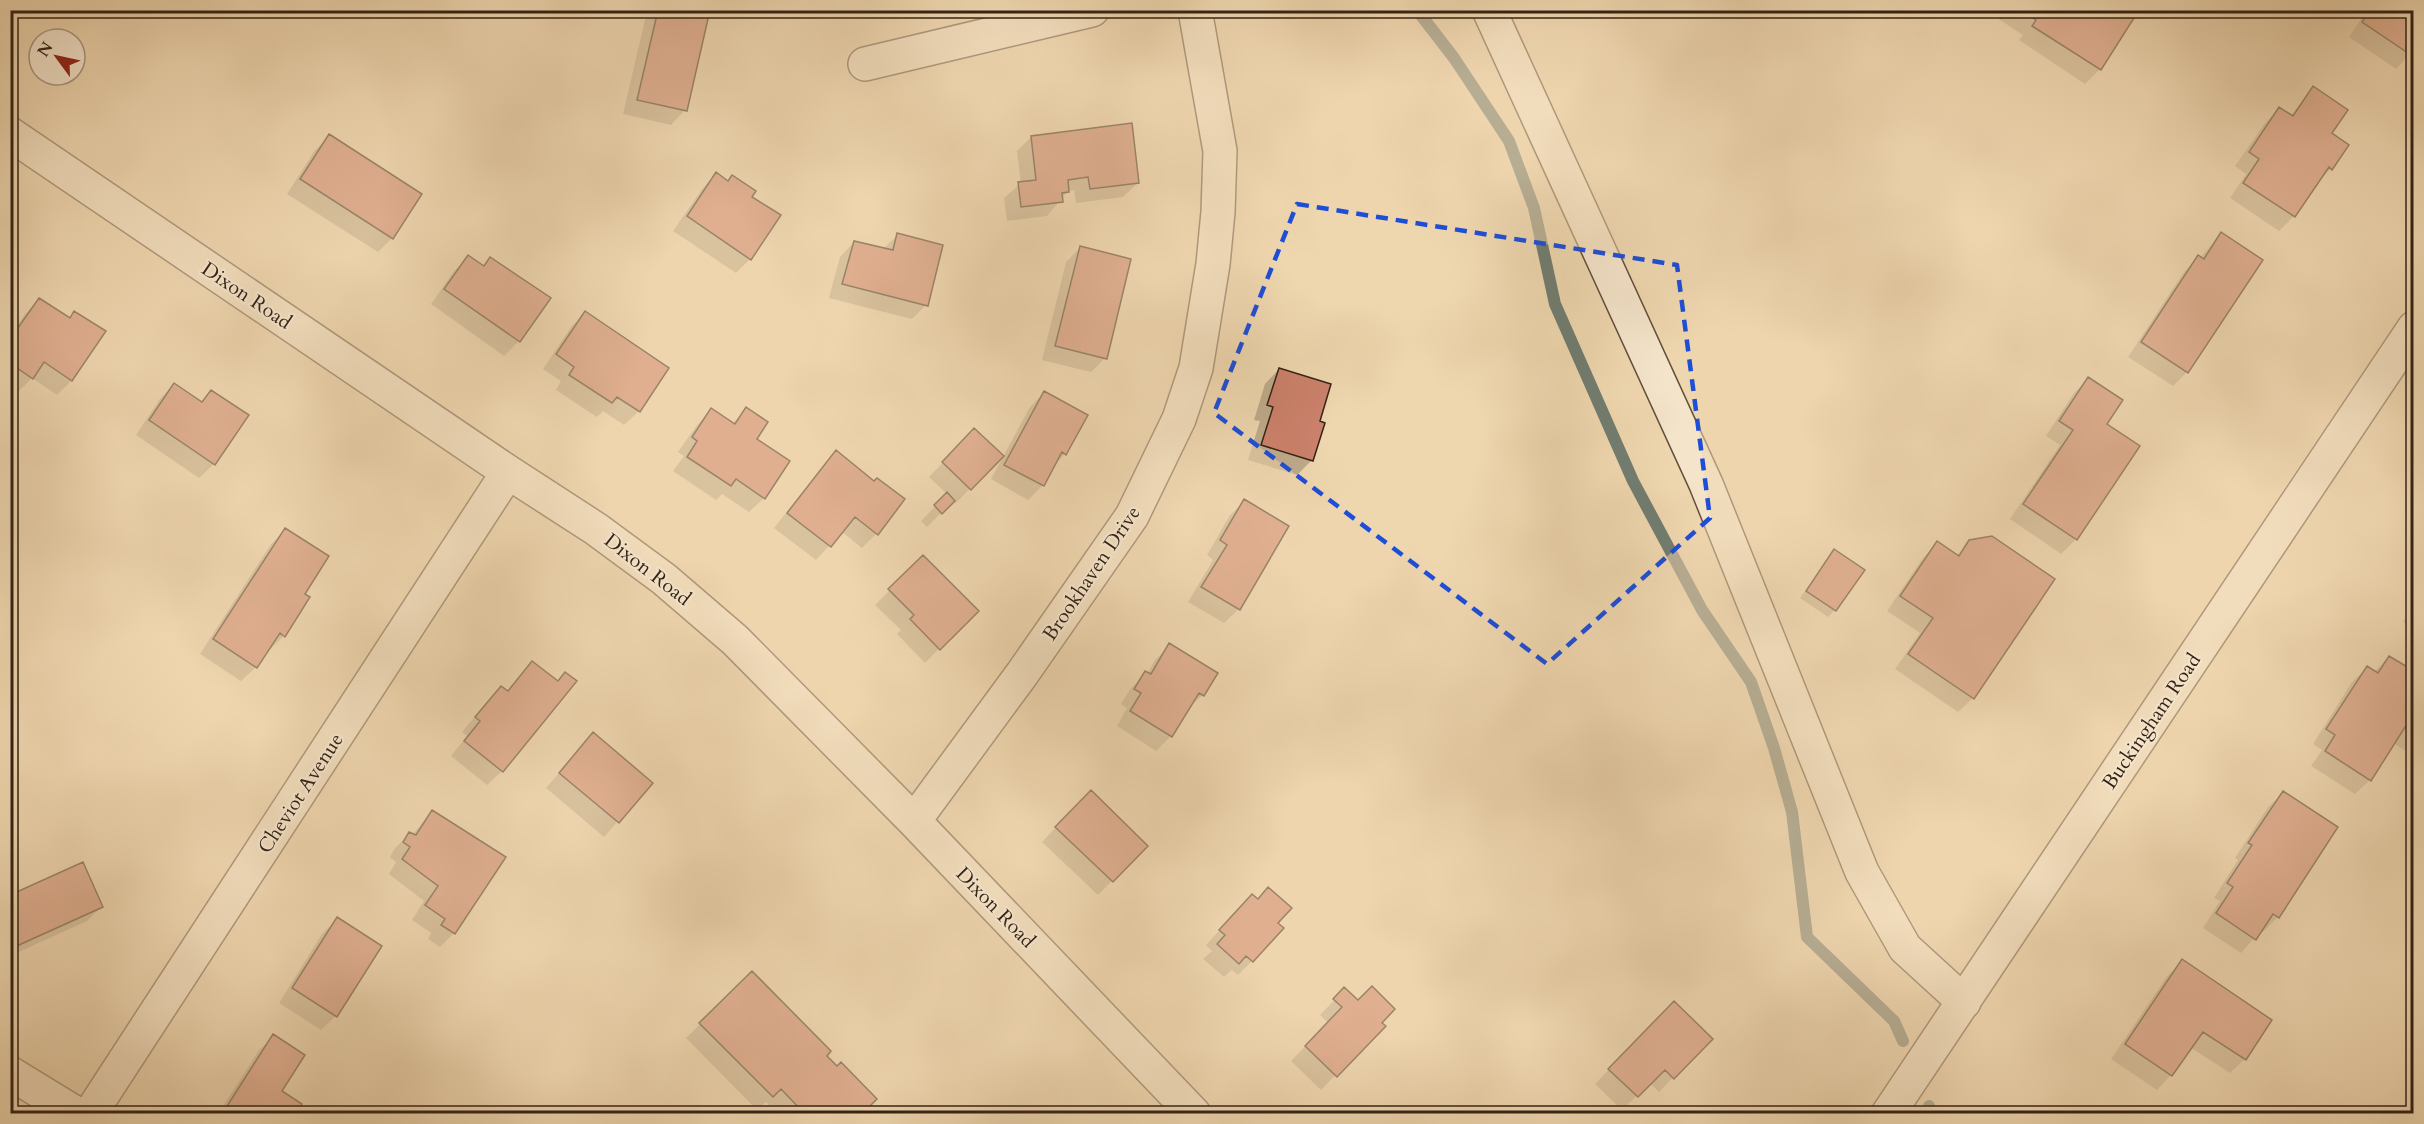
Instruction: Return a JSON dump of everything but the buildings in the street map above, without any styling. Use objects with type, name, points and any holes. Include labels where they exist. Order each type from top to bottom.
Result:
[{"type":"street","points":[[865,64],[1092,10]]},
{"type":"street","name":"Brookhaven Drive","points":[[915,821],[1022,674],[1132,516],[1179,419],[1196,368],[1213,264],[1218,212],[1220,151],[1195,10]]},
{"type":"street","points":[[1489,10],[1706,484],[1862,872],[1905,948],[1964,1002]]},
{"type":"street","name":"Dixon Road","points":[[10,134],[508,472],[596,529],[664,579],[735,640],[915,821],[1194,1113]]},
{"type":"street","name":"Buckingham Road","points":[[1888,1113],[2414,328]]},
{"type":"street","name":"Cheviot Avenue","points":[[90,1113],[508,472]]},
{"type":"street","points":[[10,1073],[77,1113]]},
{"type":"highlighted area","points":[[1297,204],[1677,265],[1710,518],[1547,664],[1214,413]]},
{"type":"waterway","points":[[1417,10],[1454,58],[1509,141],[1534,208],[1555,304],[1633,481],[1702,610],[1751,682],[1774,748],[1792,812],[1807,937],[1894,1021],[1903,1041]]},
{"type":"waterway","points":[[1929,1106],[1932,1114]]}]
